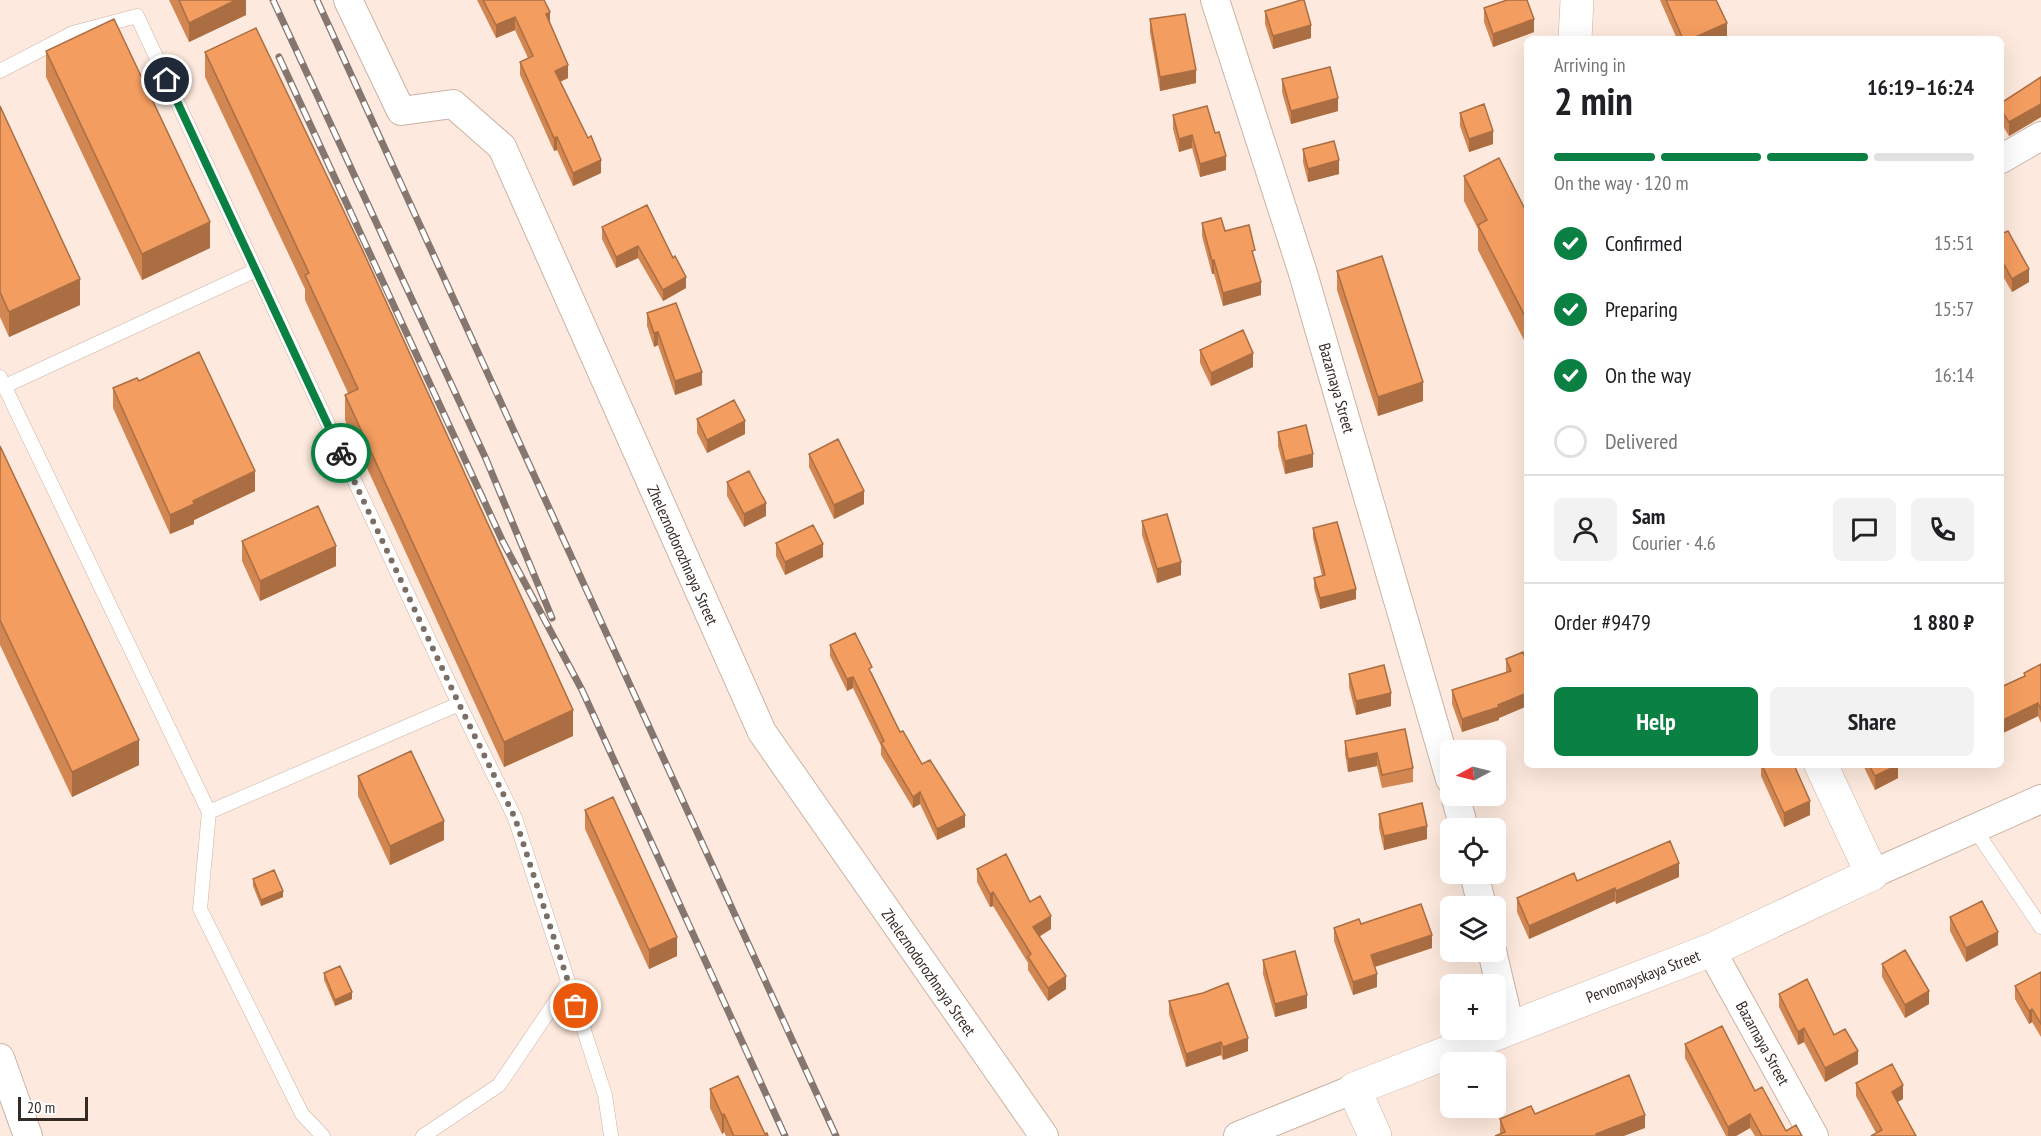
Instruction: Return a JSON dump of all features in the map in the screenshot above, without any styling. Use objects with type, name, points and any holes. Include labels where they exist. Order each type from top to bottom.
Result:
[{"type":"street","name":"Zheleznodorozhnaya Street","points":[[348,0],[401,111],[453,104],[502,147],[762,732],[1044,1136]]},
{"type":"street","name":"Bazarnaya Street","points":[[1215,0],[1302,270],[1440,745]]},
{"type":"street","points":[[1575,36],[1576,0]]},
{"type":"street","points":[[2004,157],[2041,136]]},
{"type":"street","points":[[1822,768],[1872,874]]},
{"type":"street","name":"Pervomayskaya Street","points":[[1238,1136],[1510,1027],[1711,950],[1872,874],[2041,799]]},
{"type":"street","name":"Bazarnaya Street","points":[[1711,950],[1814,1136]]},
{"type":"street","points":[[1495,962],[1510,1027]]},
{"type":"street","points":[[0,1058],[28,1136]]},
{"type":"street","points":[[1354,1089],[1375,1136]]},
{"type":"lane","points":[[0,71],[73,33],[137,16],[459,704],[515,818],[605,1095],[611,1136]]},
{"type":"lane","points":[[256,270],[2,382],[209,812],[200,909],[302,1114],[322,1136]]},
{"type":"lane","points":[[209,812],[459,704]]},
{"type":"lane","points":[[1974,828],[2041,927]]},
{"type":"lane","points":[[423,1136],[499,1085],[568,983]]},
{"type":"building","points":[[179,0],[236,0],[189,23]]},
{"type":"building","points":[[483,0],[544,0],[550,12],[546,14],[568,65],[555,71],[588,138],[591,136],[601,160],[573,173],[557,137],[554,138],[520,62],[533,56],[515,17],[496,25]]},
{"type":"building","points":[[1304,0],[1311,25],[1273,36],[1265,11]]},
{"type":"building","points":[[1507,0],[1527,0],[1534,19],[1493,34],[1484,8]]},
{"type":"building","points":[[1666,0],[1716,0],[1727,23],[1698,36],[1682,36]]},
{"type":"building","points":[[1185,14],[1196,70],[1160,77],[1150,19]]},
{"type":"building","points":[[114,19],[210,222],[142,254],[46,51]]},
{"type":"building","points":[[256,28],[362,249],[573,710],[504,742],[345,395],[358,389],[305,275],[309,273],[205,52]]},
{"type":"building","points":[[1330,67],[1338,98],[1291,111],[1282,79]]},
{"type":"building","points":[[2041,77],[2041,104],[2009,122],[2004,114],[2004,101]]},
{"type":"building","points":[[1484,104],[1493,131],[1469,139],[1460,113]]},
{"type":"building","points":[[0,106],[80,279],[9,312],[0,292]]},
{"type":"building","points":[[1207,106],[1215,133],[1219,132],[1226,156],[1200,164],[1192,135],[1179,139],[1173,115]]},
{"type":"building","points":[[1334,141],[1339,160],[1308,169],[1303,149]]},
{"type":"building","points":[[1499,158],[1524,207],[1524,314],[1478,225],[1487,220],[1464,176]]},
{"type":"building","points":[[647,205],[673,258],[675,256],[686,277],[663,290],[638,246],[616,257],[602,227]]},
{"type":"building","points":[[1221,218],[1225,231],[1249,225],[1255,250],[1252,251],[1261,282],[1223,293],[1202,223]]},
{"type":"building","points":[[2008,231],[2029,269],[2012,279],[2004,264],[2004,233]]},
{"type":"building","points":[[1382,256],[1423,382],[1378,397],[1337,271]]},
{"type":"building","points":[[676,303],[702,372],[675,381],[658,332],[654,333],[647,313]]},
{"type":"building","points":[[1243,330],[1253,353],[1211,373],[1200,350]]},
{"type":"building","points":[[199,352],[255,471],[193,501],[194,504],[170,515],[113,388],[137,378],[139,381]]},
{"type":"building","points":[[734,400],[745,421],[707,440],[697,419]]},
{"type":"building","points":[[1306,425],[1313,454],[1285,461],[1278,432]]},
{"type":"building","points":[[838,439],[864,491],[834,505],[809,454]]},
{"type":"building","points":[[0,446],[139,740],[72,772],[0,620]]},
{"type":"building","points":[[749,471],[766,503],[744,514],[727,482]]},
{"type":"building","points":[[318,506],[336,546],[260,581],[242,541]]},
{"type":"building","points":[[1167,514],[1181,562],[1157,569],[1142,521]]},
{"type":"building","points":[[1337,522],[1356,589],[1320,598],[1314,578],[1325,575],[1313,528]]},
{"type":"building","points":[[813,525],[823,544],[785,562],[776,543]]},
{"type":"building","points":[[855,633],[872,667],[869,669],[900,732],[903,731],[922,764],[930,760],[965,815],[937,829],[920,792],[913,797],[881,743],[884,741],[853,677],[847,679],[830,645]]},
{"type":"building","points":[[1523,652],[1524,694],[1498,705],[1499,707],[1462,719],[1452,690],[1511,671],[1506,659]]},
{"type":"building","points":[[2041,664],[2041,710],[2038,703],[2004,720],[2004,686],[2025,676],[2024,673]]},
{"type":"building","points":[[1384,665],[1391,693],[1356,701],[1349,674]]},
{"type":"building","points":[[1405,729],[1413,768],[1382,775],[1377,753],[1348,759],[1345,741]]},
{"type":"building","points":[[411,751],[444,821],[390,846],[358,776]]},
{"type":"building","points":[[1763,768],[1795,768],[1810,801],[1784,813]]},
{"type":"building","points":[[1871,768],[1892,768],[1875,776]]},
{"type":"building","points":[[613,797],[677,937],[649,950],[585,810]]},
{"type":"building","points":[[1422,803],[1427,826],[1384,836],[1379,814]]},
{"type":"building","points":[[1670,841],[1679,863],[1529,926],[1517,898],[1574,873],[1577,881]]},
{"type":"building","points":[[1006,854],[1030,902],[1040,896],[1051,916],[1033,927],[1066,976],[1048,988],[1028,957],[1031,954],[993,892],[990,894],[977,869]]},
{"type":"building","points":[[274,870],[283,891],[261,900],[253,879]]},
{"type":"building","points":[[1982,901],[1998,932],[1966,948],[1950,917]]},
{"type":"building","points":[[1421,904],[1432,935],[1371,955],[1377,974],[1353,982],[1334,928],[1359,919],[1361,924]]},
{"type":"building","points":[[1905,950],[1929,991],[1905,1005],[1882,964]]},
{"type":"building","points":[[1295,951],[1307,995],[1275,1004],[1263,960]]},
{"type":"building","points":[[340,966],[352,992],[335,1000],[324,973]]},
{"type":"building","points":[[2041,972],[2041,1024],[2032,1009],[2029,1011],[2015,986]]},
{"type":"building","points":[[1807,979],[1834,1035],[1845,1029],[1858,1051],[1825,1068],[1804,1028],[1798,1032],[1779,994]]},
{"type":"building","points":[[1228,983],[1248,1038],[1223,1047],[1221,1042],[1186,1054],[1169,1001],[1203,993]]},
{"type":"building","points":[[1722,1026],[1755,1091],[1762,1087],[1786,1131],[1796,1125],[1802,1136],[1762,1136],[1750,1114],[1728,1127],[1685,1044]]},
{"type":"building","points":[[1892,1064],[1903,1085],[1892,1092],[1916,1136],[1871,1136],[1882,1130],[1856,1083]]},
{"type":"building","points":[[1629,1075],[1645,1115],[1596,1134],[1597,1136],[1495,1136],[1505,1132],[1500,1119],[1531,1106],[1535,1114]]},
{"type":"building","points":[[738,1076],[768,1136],[734,1136],[724,1114],[722,1115],[710,1089]]},
{"type":"railway","points":[[273,0],[486,459],[552,618]]},
{"type":"railway","points":[[317,0],[836,1136]]},
{"type":"railway","points":[[279,57],[503,542],[582,690],[785,1136]]},
{"type":"way so far","points":[[341,453],[515,818],[576,1006]]},
{"type":"route","points":[[167,80],[341,453]]}]
